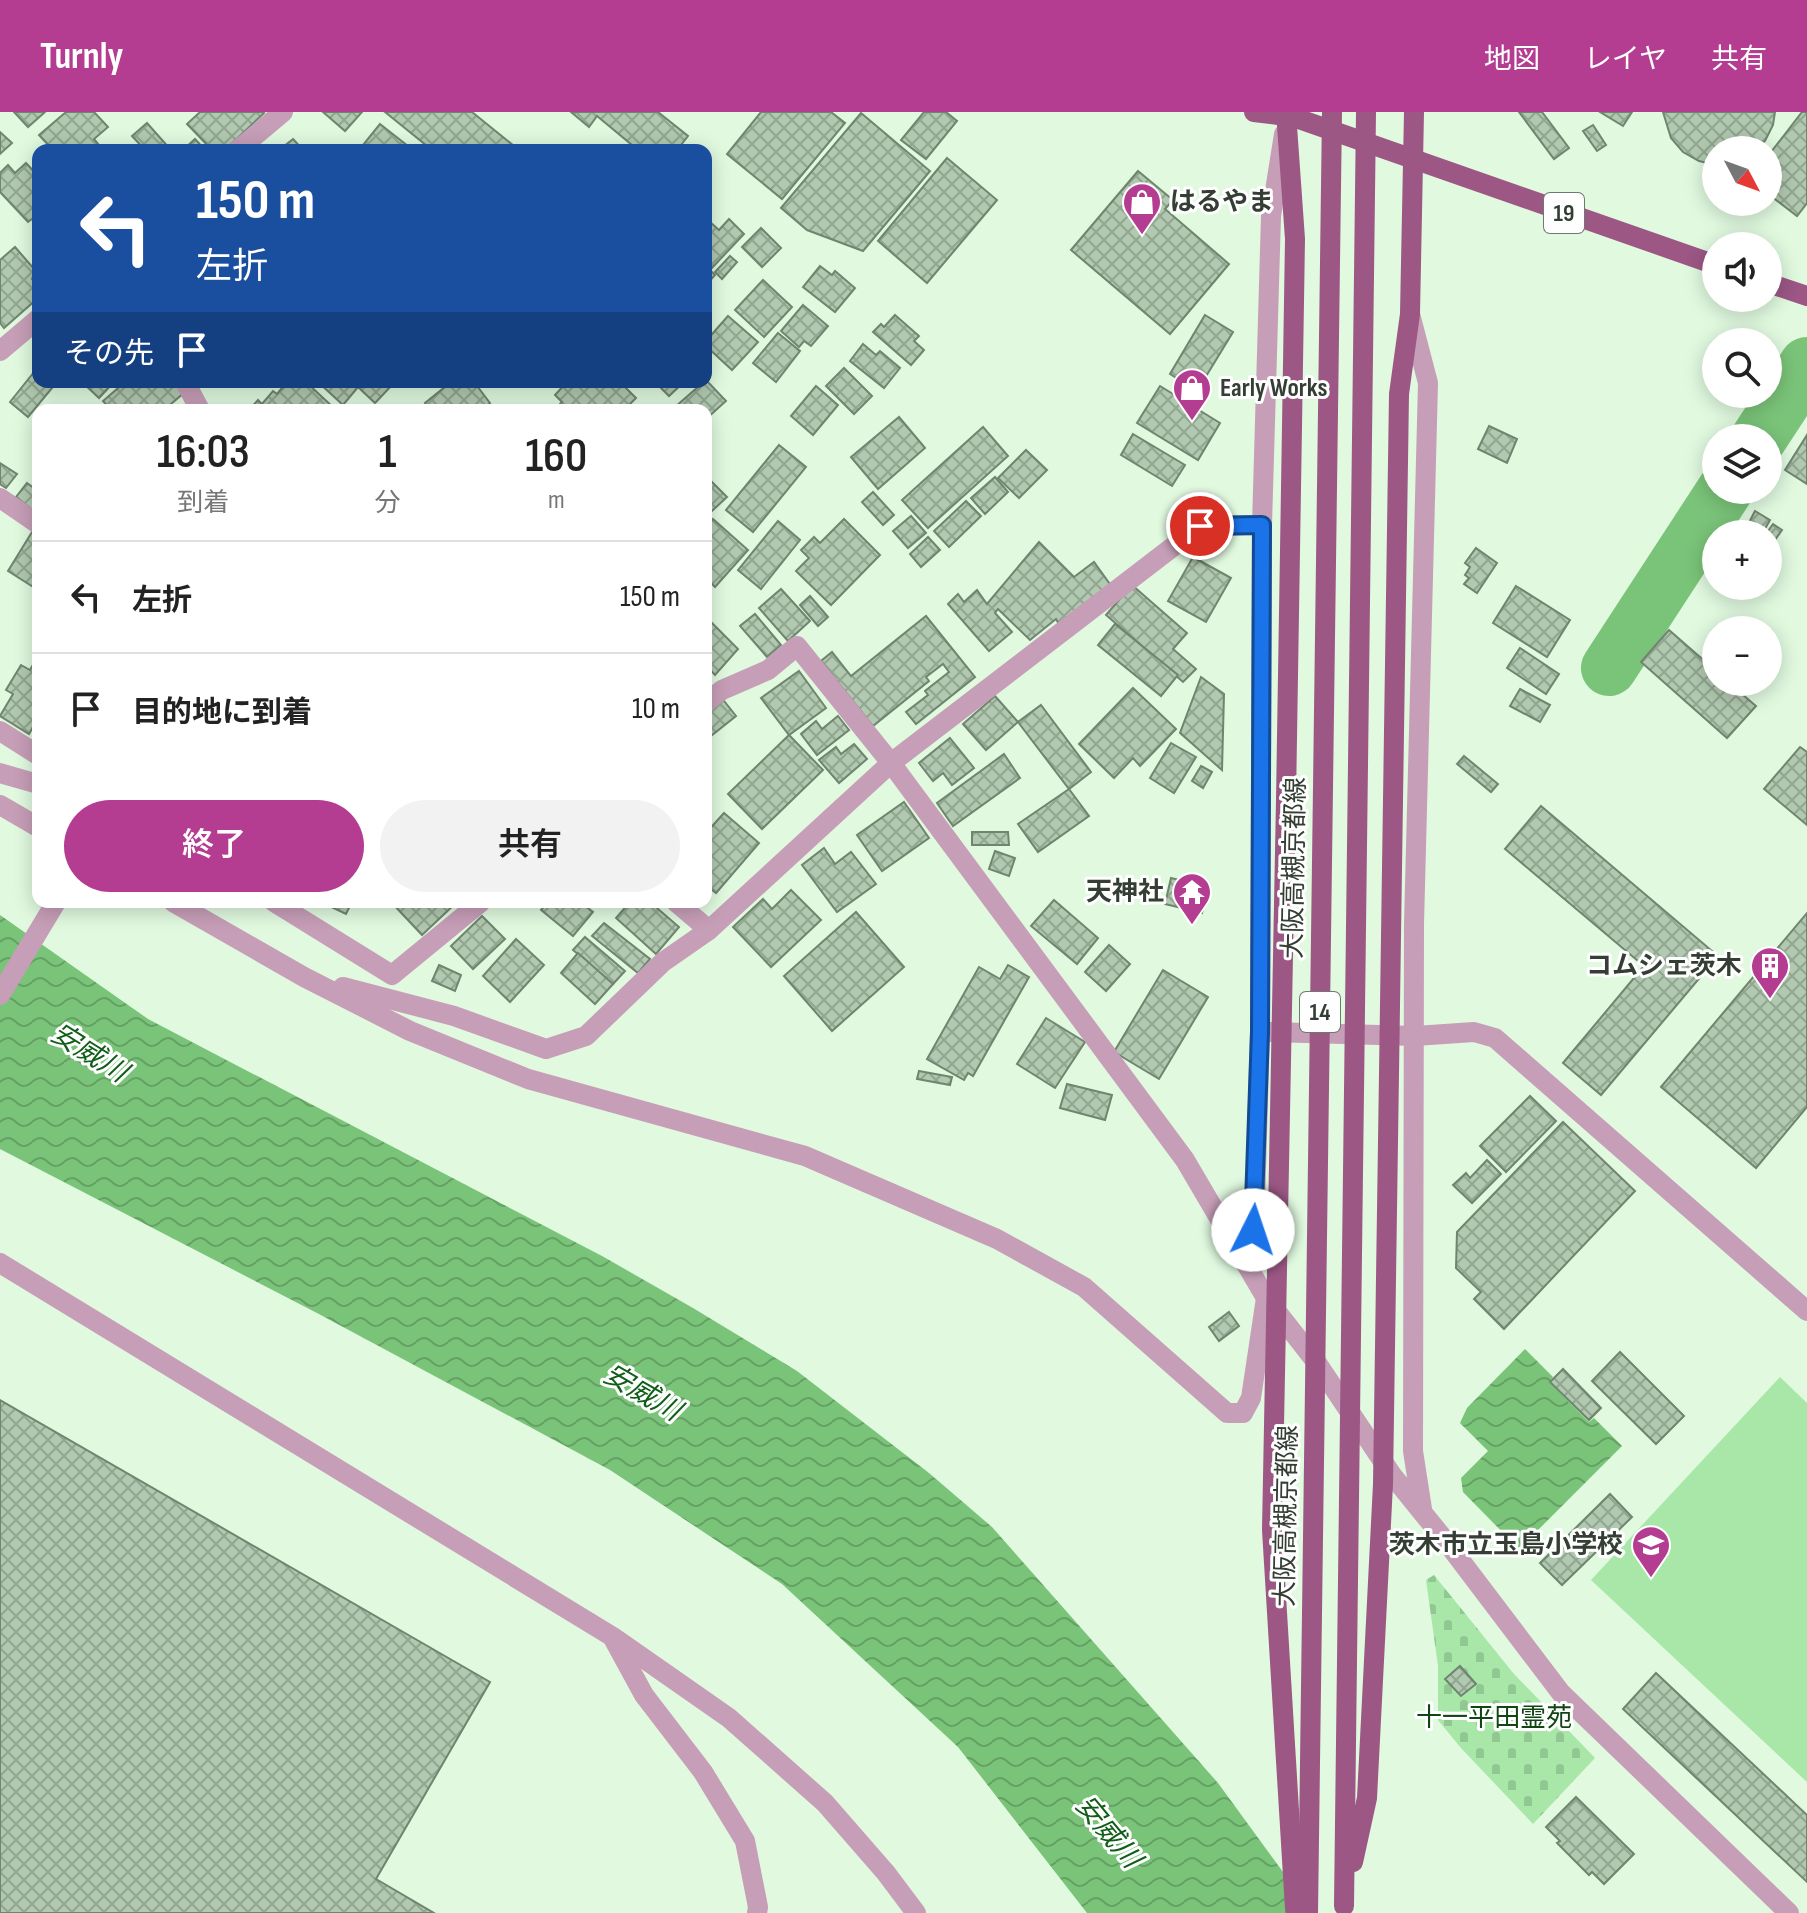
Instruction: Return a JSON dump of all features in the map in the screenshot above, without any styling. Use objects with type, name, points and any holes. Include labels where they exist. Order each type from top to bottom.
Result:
[{"type":"main road","name":"19","points":[[1254,112],[1284,113],[1412,161],[1702,260]]},
{"type":"main road","name":"大阪高槻京都線","points":[[1308,1913],[1332,112]]},
{"type":"main road","name":"14","points":[[1344,1910],[1366,112]]},
{"type":"main road","points":[[1412,161],[1414,112]]},
{"type":"main road","name":"14","points":[[1284,113],[1295,239],[1272,1530],[1296,1913]]},
{"type":"main road","name":"14","points":[[1344,1910],[1367,1798],[1383,1484],[1399,394],[1410,314],[1412,161]]},
{"type":"main road","points":[[1782,288],[1807,296]]},
{"type":"street","points":[[245,144],[283,112]]},
{"type":"street","points":[[1245,1260],[1253,1230],[1255,1204],[1260,1032],[1262,525],[1271,216],[1284,113]]},
{"type":"street","points":[[1410,314],[1428,383],[1414,924],[1413,1451],[1422,1513]]},
{"type":"street","points":[[0,351],[32,324]]},
{"type":"street","points":[[0,498],[32,520]]},
{"type":"street","points":[[304,977],[454,1016],[546,1049],[586,1036],[663,962],[709,930],[891,763],[1200,526],[1262,525]]},
{"type":"street","points":[[712,698],[768,670],[797,646],[891,763],[1185,1160],[1266,1298],[1317,1363],[1392,1475],[1561,1693],[1789,1913]]},
{"type":"street","points":[[0,731],[32,751]]},
{"type":"street","points":[[0,773],[32,782]]},
{"type":"street","points":[[0,805],[32,824]]},
{"type":"street","points":[[0,995],[52,908]]},
{"type":"street","points":[[183,908],[304,977],[410,1031],[528,1079],[805,1156],[997,1239],[1084,1287],[1227,1413],[1243,1413],[1251,1398],[1266,1298]]},
{"type":"street","points":[[284,908],[392,975],[474,908]]},
{"type":"street","points":[[683,908],[709,930]]},
{"type":"street","points":[[1260,1032],[1415,1036],[1474,1032],[1501,1042],[1807,1311]]},
{"type":"street","points":[[0,1263],[613,1637],[729,1718],[825,1803],[916,1913]]},
{"type":"street","points":[[613,1637],[644,1695],[703,1772],[745,1841],[757,1913]]},
{"type":"green space","points":[[1780,1377],[1807,1403],[1807,1782],[1591,1580]]},
{"type":"green space","name":"十一平田霊苑","points":[[1434,1575],[1514,1674],[1595,1758],[1533,1824],[1438,1720],[1438,1666],[1426,1580]]},
{"type":"water","name":"安威川","points":[[0,915],[148,1019],[602,1256],[797,1371],[929,1473],[992,1527],[1218,1783],[1313,1913],[1087,1913],[958,1747],[782,1584],[610,1470],[317,1313],[0,1149]]},
{"type":"water","points":[[1525,1349],[1553,1377],[1549,1382],[1589,1422],[1594,1418],[1622,1446],[1519,1549],[1463,1492],[1461,1478],[1488,1451],[1460,1423],[1467,1408]]},
{"type":"building","points":[[14,112],[45,112],[28,127]]},
{"type":"building","points":[[66,112],[94,112],[108,127],[94,139],[98,144],[47,144],[39,135]]},
{"type":"building","points":[[200,112],[264,113],[231,144],[206,144],[187,124]]},
{"type":"building","points":[[323,112],[362,112],[345,131]]},
{"type":"building","points":[[385,112],[472,112],[512,144],[425,144]]},
{"type":"building","points":[[571,112],[658,112],[688,136],[682,144],[631,144],[597,116],[589,127]]},
{"type":"building","points":[[761,112],[831,112],[845,123],[782,199],[727,154]]},
{"type":"building","points":[[924,112],[946,112],[957,121],[926,159],[901,140]]},
{"type":"building","points":[[1519,112],[1542,112],[1569,148],[1554,159]]},
{"type":"building","points":[[1600,112],[1632,112],[1623,126]]},
{"type":"building","points":[[1663,112],[1775,112],[1768,136],[1702,136],[1702,162],[1683,152],[1671,138]]},
{"type":"building","points":[[1802,112],[1807,112],[1807,203],[1797,216],[1782,205],[1782,138]]},
{"type":"building","points":[[861,113],[930,171],[863,251],[807,230],[781,208]]},
{"type":"building","points":[[147,123],[166,144],[139,144],[132,136]]},
{"type":"building","points":[[380,124],[405,144],[364,144]]},
{"type":"building","points":[[1593,125],[1606,145],[1597,151],[1583,131]]},
{"type":"building","points":[[0,132],[12,143],[0,154]]},
{"type":"building","points":[[947,158],[997,200],[927,283],[878,241]]},
{"type":"building","points":[[26,163],[32,170],[32,219],[28,222],[0,192],[0,173],[8,165],[15,173]]},
{"type":"building","points":[[1138,171],[1173,200],[1165,209],[1229,264],[1170,334],[1071,250]]},
{"type":"building","points":[[729,219],[744,234],[712,268],[712,224],[719,230]]},
{"type":"building","points":[[761,228],[781,248],[762,267],[742,247]]},
{"type":"building","points":[[15,247],[32,267],[32,303],[4,328],[0,323],[0,260]]},
{"type":"building","points":[[730,256],[737,262],[722,279],[715,272]]},
{"type":"building","points":[[820,266],[832,275],[835,271],[855,288],[835,312],[803,287]]},
{"type":"building","points":[[763,280],[792,307],[764,337],[735,310]]},
{"type":"building","points":[[803,305],[828,326],[811,346],[804,341],[799,347],[781,331]]},
{"type":"building","points":[[895,315],[919,336],[914,341],[924,350],[911,365],[873,332],[881,324],[884,327]]},
{"type":"building","points":[[1205,315],[1233,332],[1197,391],[1170,374]]},
{"type":"building","points":[[728,316],[758,342],[732,370],[712,352],[712,334]]},
{"type":"building","points":[[778,333],[800,351],[776,382],[753,363]]},
{"type":"building","points":[[863,344],[876,355],[880,351],[900,368],[884,388],[850,361]]},
{"type":"building","points":[[844,368],[872,396],[854,414],[826,386]]},
{"type":"building","points":[[32,374],[32,388],[52,388],[39,404],[32,404],[32,412],[28,417],[10,402]]},
{"type":"building","points":[[712,386],[726,401],[712,414],[712,404],[678,404],[697,388]]},
{"type":"building","points":[[816,386],[838,405],[813,435],[791,416]]},
{"type":"building","points":[[1160,386],[1220,423],[1198,460],[1137,423]]},
{"type":"building","points":[[88,388],[108,388],[99,398]]},
{"type":"building","points":[[118,388],[179,388],[184,393],[171,404],[106,404],[103,401]]},
{"type":"building","points":[[282,388],[312,388],[330,404],[262,404],[273,391],[277,394]]},
{"type":"building","points":[[325,388],[357,388],[342,404]]},
{"type":"building","points":[[359,388],[389,388],[375,403]]},
{"type":"building","points":[[444,388],[479,388],[490,403],[426,404]]},
{"type":"building","points":[[561,388],[626,388],[636,398],[630,404],[560,404],[562,402],[555,395]]},
{"type":"building","points":[[661,388],[678,388],[669,396]]},
{"type":"building","points":[[899,417],[925,448],[878,489],[851,457]]},
{"type":"building","points":[[1489,426],[1517,439],[1507,463],[1478,449]]},
{"type":"building","points":[[983,427],[1008,456],[928,528],[902,500]]},
{"type":"building","points":[[1133,434],[1185,465],[1172,486],[1121,455]]},
{"type":"building","points":[[1807,435],[1807,484],[1785,470]]},
{"type":"building","points":[[779,445],[806,467],[753,532],[726,510]]},
{"type":"building","points":[[1026,450],[1047,470],[1019,498],[998,478]]},
{"type":"building","points":[[0,463],[17,474],[6,488],[0,484]]},
{"type":"building","points":[[995,477],[1008,492],[985,514],[971,498]]},
{"type":"building","points":[[712,482],[727,497],[712,511]]},
{"type":"building","points":[[27,483],[32,487],[32,509],[16,497]]},
{"type":"building","points":[[873,492],[894,515],[883,525],[862,502]]},
{"type":"building","points":[[966,501],[981,516],[949,547],[934,531]]},
{"type":"building","points":[[1755,511],[1770,520],[1750,520]]},
{"type":"building","points":[[911,516],[926,533],[908,548],[893,531]]},
{"type":"building","points":[[844,519],[880,555],[831,605],[796,571],[809,558],[801,550],[814,537],[820,543]]},
{"type":"building","points":[[712,520],[748,550],[715,587],[712,584]]},
{"type":"building","points":[[778,521],[800,540],[761,589],[738,570]]},
{"type":"building","points":[[32,532],[32,586],[8,571]]},
{"type":"building","points":[[928,537],[940,550],[921,567],[910,554]]},
{"type":"building","points":[[1039,542],[1074,577],[1094,562],[1112,587],[1060,626],[1056,619],[1030,640],[998,609],[995,613],[1012,632],[989,651],[948,604],[958,594],[964,602],[977,590],[987,604]]},
{"type":"building","points":[[1476,548],[1497,563],[1477,593],[1464,584],[1469,578],[1465,575],[1470,567],[1465,563]]},
{"type":"building","points":[[1193,557],[1231,578],[1206,622],[1168,601]]},
{"type":"building","points":[[1132,585],[1187,633],[1173,649],[1196,669],[1183,682],[1106,615]]},
{"type":"building","points":[[1516,586],[1570,620],[1547,657],[1493,623]]},
{"type":"building","points":[[781,589],[810,621],[788,641],[759,608]]},
{"type":"building","points":[[810,596],[828,617],[818,626],[800,605]]},
{"type":"building","points":[[755,614],[781,645],[767,657],[740,626]]},
{"type":"building","points":[[926,616],[975,677],[916,724],[906,712],[928,695],[925,691],[949,672],[943,664],[926,677],[929,681],[873,726],[821,661],[832,652],[851,676]]},
{"type":"building","points":[[712,623],[738,649],[715,675],[712,672]]},
{"type":"building","points":[[1115,624],[1178,675],[1161,696],[1098,645]]},
{"type":"building","points":[[1669,630],[1702,659],[1702,696],[1744,696],[1756,706],[1727,738],[1641,662]]},
{"type":"building","points":[[1520,648],[1559,674],[1546,694],[1507,668]]},
{"type":"building","points":[[21,665],[30,670],[32,666],[32,729],[29,734],[0,716],[13,694],[6,690]]},
{"type":"building","points":[[799,671],[826,708],[789,735],[761,698]]},
{"type":"building","points":[[1201,677],[1224,694],[1222,770],[1180,733]]},
{"type":"building","points":[[1133,688],[1176,729],[1140,766],[1133,758],[1114,778],[1079,744]]},
{"type":"building","points":[[1520,689],[1550,705],[1540,722],[1510,706]]},
{"type":"building","points":[[995,696],[1018,722],[986,750],[963,724]]},
{"type":"building","points":[[721,697],[736,716],[712,735],[712,704]]},
{"type":"building","points":[[1041,705],[1091,772],[1069,789],[1018,722]]},
{"type":"building","points":[[838,716],[849,730],[817,755],[801,734],[816,721],[822,729]]},
{"type":"building","points":[[789,735],[823,770],[762,829],[728,794]]},
{"type":"building","points":[[950,738],[974,768],[952,785],[943,773],[933,781],[919,763]]},
{"type":"building","points":[[1171,743],[1196,757],[1174,793],[1150,778]]},
{"type":"building","points":[[854,744],[867,759],[839,783],[819,760],[836,747],[841,754]]},
{"type":"building","points":[[1800,747],[1807,752],[1807,825],[1764,789]]},
{"type":"building","points":[[1004,754],[1020,778],[953,826],[937,803]]},
{"type":"building","points":[[1464,756],[1498,784],[1491,792],[1457,764]]},
{"type":"building","points":[[1201,766],[1212,772],[1203,788],[1192,781]]},
{"type":"building","points":[[1069,789],[1089,816],[1038,852],[1018,824]]},
{"type":"building","points":[[904,802],[929,838],[882,871],[857,835]]},
{"type":"building","points":[[1541,806],[1718,956],[1601,1095],[1563,1063],[1644,966],[1505,849]]},
{"type":"building","points":[[724,813],[759,843],[716,893],[712,890],[712,826]]},
{"type":"building","points":[[972,832],[1008,832],[1009,845],[972,845]]},
{"type":"building","points":[[824,848],[835,864],[851,852],[876,884],[837,912],[802,865]]},
{"type":"building","points":[[995,851],[1015,858],[1009,876],[989,869]]},
{"type":"building","points":[[1171,878],[1208,887],[1202,913],[1165,904]]},
{"type":"building","points":[[791,890],[821,920],[771,967],[733,927],[763,899],[772,909]]},
{"type":"building","points":[[1054,900],[1098,938],[1077,964],[1031,926]]},
{"type":"building","points":[[334,908],[349,908],[346,914]]},
{"type":"building","points":[[397,908],[451,908],[422,935]]},
{"type":"building","points":[[588,908],[593,912],[573,936],[541,910]]},
{"type":"building","points":[[625,908],[657,908],[679,927],[656,954],[616,918]]},
{"type":"building","points":[[856,912],[904,967],[832,1031],[784,976]]},
{"type":"building","name":"コムシェ茨木","points":[[1807,913],[1807,1107],[1756,1168],[1661,1087]]},
{"type":"building","points":[[482,916],[505,939],[473,969],[451,946]]},
{"type":"building","points":[[604,923],[650,959],[638,973],[592,936]]},
{"type":"building","points":[[585,937],[625,971],[613,984],[573,950]]},
{"type":"building","points":[[516,939],[544,965],[510,1002],[483,976]]},
{"type":"building","points":[[1109,945],[1130,964],[1106,991],[1085,972]]},
{"type":"building","points":[[578,953],[613,984],[595,1004],[561,973]]},
{"type":"building","points":[[439,965],[461,975],[455,991],[432,981]]},
{"type":"building","points":[[1008,965],[1029,977],[973,1076],[968,1073],[964,1080],[927,1059],[979,967],[1000,979]]},
{"type":"building","points":[[1163,970],[1208,997],[1159,1079],[1114,1052]]},
{"type":"building","points":[[1046,1018],[1085,1042],[1055,1088],[1017,1064]]},
{"type":"building","points":[[919,1071],[952,1077],[950,1085],[917,1079]]},
{"type":"building","points":[[1067,1084],[1112,1095],[1105,1120],[1060,1108]]},
{"type":"building","points":[[1530,1096],[1556,1121],[1506,1172],[1480,1146]]},
{"type":"building","points":[[1563,1122],[1635,1191],[1504,1329],[1474,1299],[1481,1292],[1456,1268],[1457,1232]]},
{"type":"building","points":[[1487,1160],[1501,1174],[1472,1203],[1453,1185],[1466,1173],[1470,1178]]},
{"type":"building","points":[[1229,1312],[1239,1326],[1219,1341],[1209,1327]]},
{"type":"building","points":[[1620,1352],[1684,1416],[1656,1444],[1592,1381]]},
{"type":"building","points":[[1563,1369],[1601,1408],[1589,1420],[1550,1382]]},
{"type":"building","points":[[0,1400],[490,1682],[376,1879],[434,1913],[0,1913]]},
{"type":"building","points":[[1610,1494],[1632,1517],[1562,1585],[1540,1563]]},
{"type":"building","points":[[1460,1666],[1476,1684],[1461,1696],[1445,1679]]},
{"type":"building","points":[[1656,1673],[1807,1815],[1807,1882],[1623,1709]]},
{"type":"building","points":[[1576,1797],[1634,1854],[1604,1884],[1592,1872],[1589,1875],[1557,1843],[1560,1841],[1546,1827]]},
{"type":"waterway","points":[[1768,424],[1807,365]]},
{"type":"waterway","points":[[1609,668],[1716,504]]},
{"type":"place","name":"はるやま","points":[[1142,236]]},
{"type":"place","name":"Early Works","points":[[1192,422]]},
{"type":"place","name":"天神社","points":[[1192,926]]},
{"type":"place","name":"コムシェ茨木","points":[[1770,1000]]},
{"type":"place","name":"茨木市立玉島小学校","points":[[1651,1579]]},
{"type":"route","points":[[1200,526],[1262,525],[1260,1032],[1253,1230]]}]
